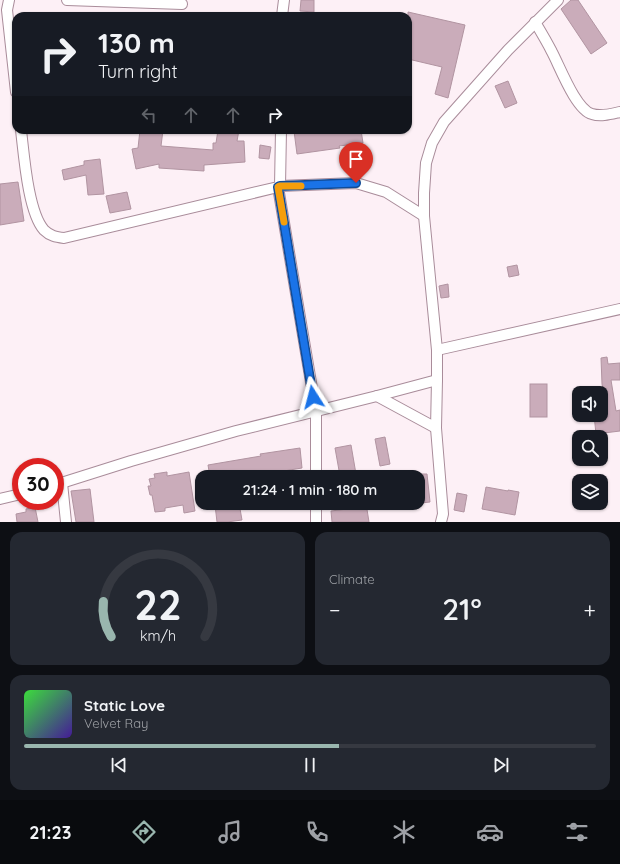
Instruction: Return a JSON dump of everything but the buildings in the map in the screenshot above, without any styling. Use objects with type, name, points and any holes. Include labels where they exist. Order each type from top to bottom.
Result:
[{"type":"street","points":[[67,0],[182,4]]},
{"type":"street","points":[[282,12],[284,0]]},
{"type":"street","points":[[441,522],[443,514],[436,428],[437,350],[424,216],[426,163],[432,143],[444,122],[508,50],[558,0]]},
{"type":"street","points":[[5,6],[12,61]]},
{"type":"street","points":[[535,22],[552,51],[569,88],[582,108],[591,114],[599,115],[620,112]]},
{"type":"street","points":[[22,134],[27,178],[34,213],[44,230],[53,236],[64,238],[279,187],[356,183],[386,192],[424,216]]},
{"type":"street","points":[[281,134],[279,187],[316,412],[316,470]]},
{"type":"street","points":[[437,350],[620,309]]},
{"type":"street","points":[[64,482],[236,431],[316,412],[437,380]]},
{"type":"street","points":[[377,396],[436,428]]},
{"type":"street","points":[[0,499],[12,496]]},
{"type":"street","points":[[63,510],[66,522]]},
{"type":"street","points":[[316,510],[316,522]]},
{"type":"slow traffic","points":[[284,222],[278,187],[301,186]]},
{"type":"route","points":[[313,397],[278,187],[356,183]]}]
